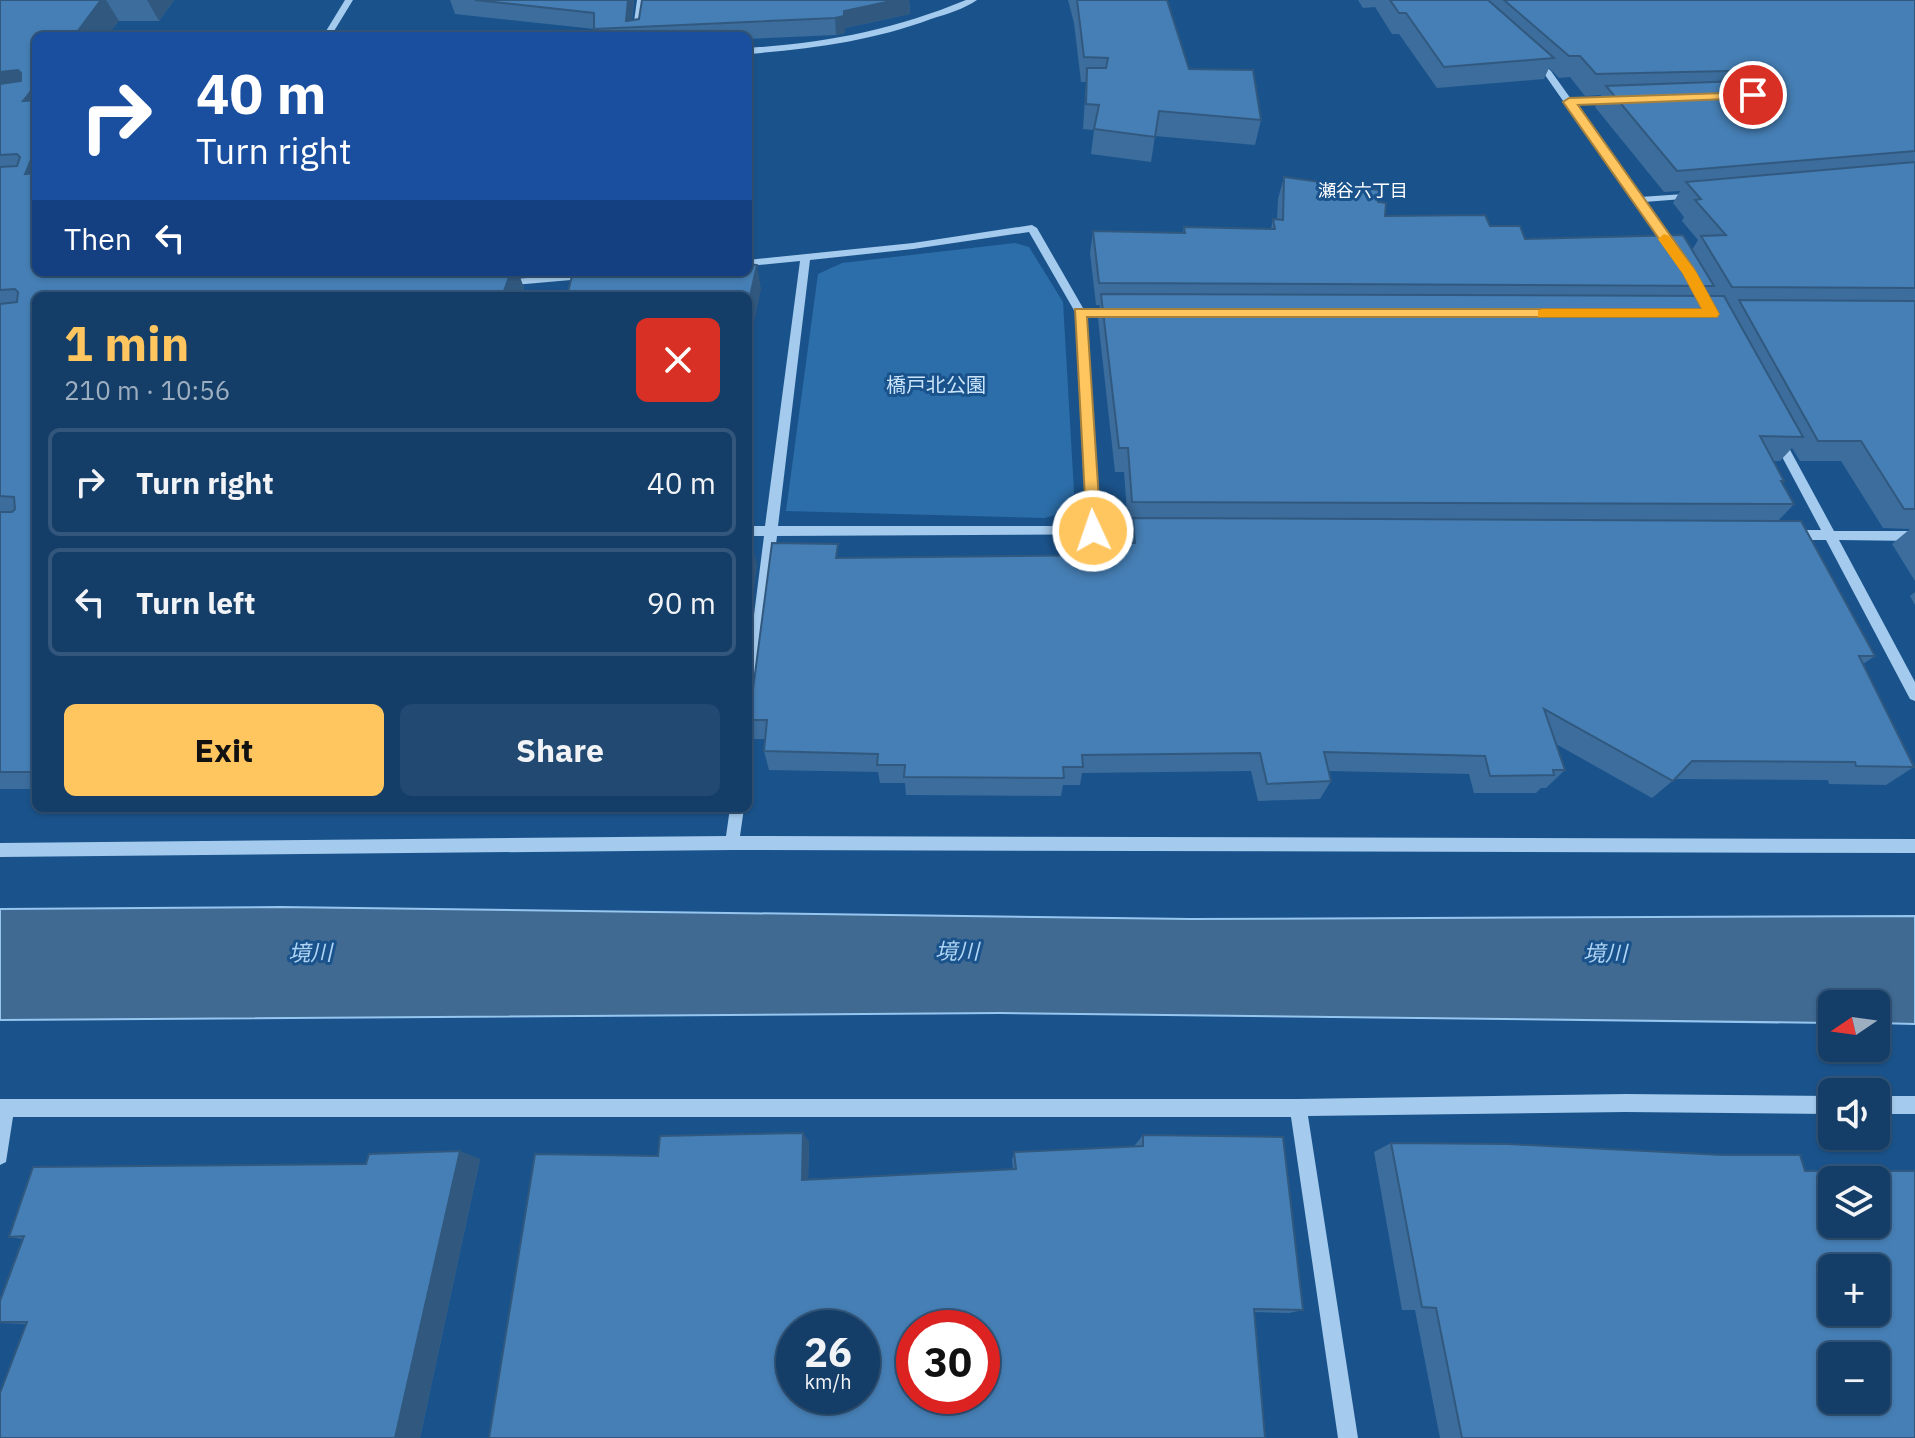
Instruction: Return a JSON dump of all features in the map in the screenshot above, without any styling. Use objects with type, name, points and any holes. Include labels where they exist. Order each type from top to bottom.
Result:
[{"type":"street","points":[[329,32],[349,0]]},
{"type":"street","points":[[637,32],[641,0]]},
{"type":"street","points":[[752,51],[845,42],[884,34],[920,23],[973,0]]},
{"type":"street","points":[[1525,53],[1548,73],[1681,260]]},
{"type":"street","points":[[1569,102],[1630,100]]},
{"type":"street","points":[[1636,200],[1714,194]]},
{"type":"street","points":[[752,263],[805,259],[1032,228],[1080,312],[1093,531]]},
{"type":"street","points":[[752,684],[805,259]]},
{"type":"street","points":[[482,285],[596,276]]},
{"type":"street","points":[[1080,312],[1127,312]]},
{"type":"street","points":[[1772,427],[1915,695]]},
{"type":"street","points":[[752,531],[1169,532]]},
{"type":"street","points":[[1784,535],[1915,536]]},
{"type":"street","points":[[732,843],[736,812]]},
{"type":"street","points":[[0,850],[732,843],[1915,846]]},
{"type":"street","points":[[0,1156],[3,1108],[1818,1105]]},
{"type":"street","points":[[1890,1105],[1915,1105]]},
{"type":"street","points":[[1298,1108],[1348,1438]]},
{"type":"green space","name":"橋戸北公園","points":[[1015,243],[1029,247],[1063,302],[1075,509],[1045,518],[786,511],[818,274],[842,263]]},
{"type":"water","name":"境川","points":[[281,907],[1190,919],[1915,916],[1915,1024],[1890,1023],[1890,990],[1818,990],[1818,1023],[1000,1013],[0,1020],[0,909]]},
{"type":"building","points":[[0,0],[101,0],[77,32],[32,32],[32,90],[23,101],[32,100],[32,157],[25,174],[32,173],[32,276],[510,276],[504,292],[32,292],[32,772],[0,772],[0,512],[15,509],[14,497],[0,496],[0,304],[17,302],[18,292],[15,289],[0,290],[0,167],[17,166],[20,157],[17,154],[0,155],[0,84],[21,81],[21,73],[18,70],[0,72]]},
{"type":"building","points":[[475,0],[628,0],[626,21],[639,19],[642,0],[896,0],[844,11],[844,16],[835,18],[594,29],[594,13]]},
{"type":"building","points":[[1077,0],[1167,0],[1189,69],[1253,70],[1261,120],[1159,111],[1155,137],[1094,129],[1099,105],[1086,104],[1087,68],[1106,68],[1108,58],[1084,57]]},
{"type":"building","points":[[1390,0],[1488,0],[1554,58],[1444,67],[1406,13],[1399,13]]},
{"type":"building","points":[[1504,0],[1915,0],[1915,151],[1677,171],[1606,86],[1766,80],[1772,78],[1771,70],[1596,74],[1580,56],[1569,56]]},
{"type":"building","points":[[1915,162],[1915,288],[1732,287],[1701,236],[1726,235],[1695,200],[1701,199],[1686,182]]},
{"type":"building","points":[[1284,177],[1379,190],[1378,202],[1386,203],[1385,216],[1485,215],[1490,226],[1520,226],[1525,239],[1683,235],[1714,286],[1099,283],[1093,231],[1185,233],[1184,227],[1275,229],[1273,219],[1283,220]]},
{"type":"building","points":[[752,264],[757,265],[751,292],[568,292],[572,276],[752,276]]},
{"type":"building","points":[[1101,294],[1724,296],[1803,437],[1760,436],[1794,504],[1132,502],[1128,448],[1119,448]]},
{"type":"building","points":[[1739,300],[1915,301],[1915,509],[1904,509],[1861,441],[1818,441]]},
{"type":"building","points":[[1133,518],[1801,521],[1875,656],[1859,656],[1914,767],[1856,766],[1855,762],[1692,761],[1673,781],[1544,709],[1565,770],[1553,770],[1554,775],[1490,776],[1485,756],[1324,752],[1331,781],[1267,784],[1260,753],[1082,755],[1083,767],[1063,767],[1064,778],[904,777],[905,765],[877,765],[878,754],[764,751],[767,720],[752,720],[752,697],[772,543],[838,544],[836,558],[1115,555],[1113,543],[1135,543]]},
{"type":"building","points":[[803,1133],[802,1180],[1016,1169],[1014,1152],[1143,1146],[1143,1135],[1283,1137],[1303,1310],[1254,1309],[1265,1438],[489,1438],[535,1154],[658,1156],[660,1136]]},
{"type":"building","points":[[1391,1143],[1508,1144],[1723,1155],[1800,1155],[1805,1171],[1818,1171],[1818,1238],[1890,1238],[1890,1171],[1915,1171],[1915,1438],[1462,1438],[1436,1308],[1422,1307]]},
{"type":"building","points":[[460,1151],[395,1438],[0,1438],[0,1393],[27,1322],[0,1322],[0,1301],[24,1236],[9,1237],[33,1167],[366,1164],[369,1154]]},
{"type":"slow traffic","points":[[1543,314],[1712,314],[1689,272],[1664,239]]},
{"type":"district","name":"瀬谷六丁目","points":[[1363,190]]},
{"type":"route","points":[[1093,531],[1080,312],[1712,314],[1689,272],[1569,102],[1753,95]]}]
